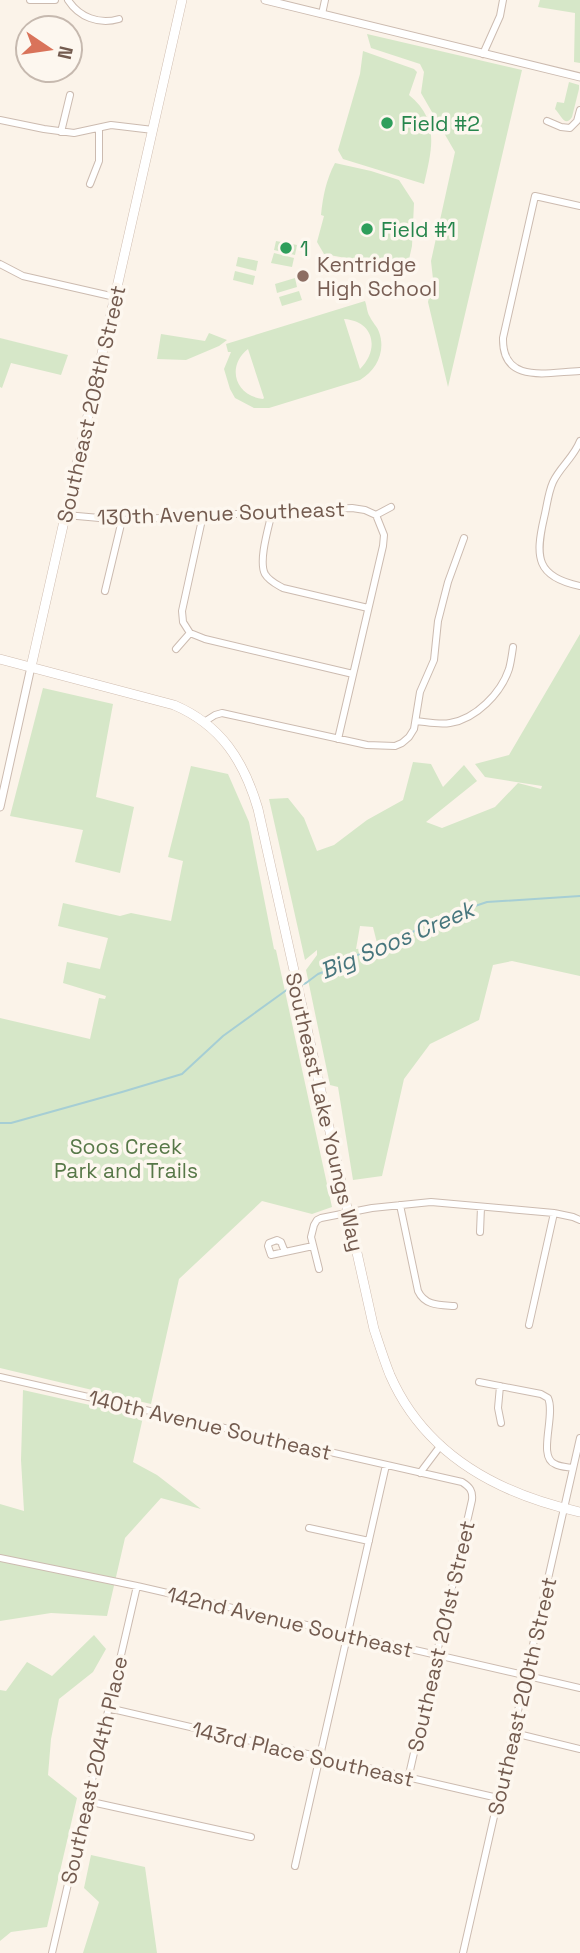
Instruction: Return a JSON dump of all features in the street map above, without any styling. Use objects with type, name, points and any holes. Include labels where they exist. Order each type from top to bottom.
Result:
[{"type":"main road","name":"Southeast 208th Street","points":[[32,667],[182,0]]},
{"type":"main road","name":"Southeast Lake Youngs Way","points":[[0,659],[174,705],[204,722],[237,757],[252,790],[374,1329],[390,1376],[409,1408],[441,1445],[486,1479],[513,1492],[564,1508]]},
{"type":"main road","points":[[564,1508],[580,1512]]},
{"type":"street","points":[[30,0],[55,0]]},
{"type":"street","points":[[68,0],[75,10],[86,16],[106,22],[119,19]]},
{"type":"street","points":[[265,0],[580,77]]},
{"type":"street","points":[[322,14],[325,0]]},
{"type":"street","points":[[484,54],[500,16],[503,0]]},
{"type":"street","points":[[61,132],[70,95]]},
{"type":"street","points":[[547,121],[570,128],[577,121],[580,110]]},
{"type":"street","points":[[0,120],[74,133],[118,125],[153,130]]},
{"type":"street","points":[[90,184],[99,161],[99,129]]},
{"type":"street","points":[[580,206],[535,196],[503,338],[505,357],[513,368],[524,372],[580,371]]},
{"type":"street","points":[[0,264],[23,276],[115,297]]},
{"type":"street","points":[[580,441],[552,484],[539,542],[541,559],[547,571],[561,581],[580,586]]},
{"type":"street","points":[[338,738],[383,546],[384,535],[376,515],[391,507]]},
{"type":"street","name":"130th Avenue Southeast","points":[[66,515],[122,520],[352,508],[376,515]]},
{"type":"street","points":[[272,512],[262,564],[266,576],[284,588],[368,608]]},
{"type":"street","points":[[203,515],[182,611],[183,622],[190,633],[205,639],[353,674]]},
{"type":"street","points":[[105,591],[122,520]]},
{"type":"street","points":[[204,722],[222,713],[367,746],[386,747],[402,743],[409,737],[416,721],[420,692],[434,660],[441,608],[464,538]]},
{"type":"street","points":[[176,649],[190,633]]},
{"type":"street","points":[[416,721],[453,723],[468,717],[484,705],[499,689],[509,669],[513,646]]},
{"type":"street","name":"Southeast 208th Street","points":[[0,807],[32,667]]},
{"type":"street","points":[[319,1269],[312,1231],[317,1220],[347,1213],[431,1202],[554,1213],[580,1220]]},
{"type":"street","points":[[400,1205],[421,1297],[427,1302],[454,1306]]},
{"type":"street","points":[[480,1232],[481,1207]]},
{"type":"street","points":[[529,1325],[554,1213]]},
{"type":"street","points":[[285,1252],[313,1247]]},
{"type":"street","name":"140th Avenue Southeast","points":[[0,1377],[463,1482],[473,1493]]},
{"type":"street","points":[[479,1382],[541,1394],[548,1398],[551,1413],[548,1457],[554,1464],[573,1468]]},
{"type":"street","points":[[500,1386],[498,1408],[501,1423]]},
{"type":"street","name":"Southeast 200th Street","points":[[463,1953],[580,1438]]},
{"type":"street","points":[[420,1473],[441,1445]]},
{"type":"street","points":[[295,1866],[386,1465]]},
{"type":"street","name":"Southeast 201st Street","points":[[408,1779],[473,1493]]},
{"type":"street","points":[[309,1528],[369,1541]]},
{"type":"street","name":"142nd Avenue Southeast","points":[[0,1558],[580,1688]]},
{"type":"street","name":"Southeast 204th Place","points":[[52,1953],[137,1587]]},
{"type":"street","name":"143rd Place Southeast","points":[[108,1709],[498,1798]]},
{"type":"street","points":[[513,1733],[580,1749]]},
{"type":"street","points":[[87,1801],[251,1837]]},
{"type":"green space","points":[[540,0],[580,0],[580,63],[574,62],[575,13],[538,7]]},
{"type":"green space","points":[[367,34],[522,70],[448,387],[428,302],[433,279],[431,261],[455,152],[421,93],[424,72],[420,64],[371,48]]},
{"type":"green space","name":"Field #2","points":[[363,51],[417,72],[409,95],[426,115],[431,136],[424,184],[343,159],[338,150],[360,74]]},
{"type":"green space","points":[[569,82],[579,85],[579,89],[572,117],[565,121],[555,109],[557,102],[564,103]]},
{"type":"green space","name":"Field #1","points":[[335,163],[399,180],[414,203],[412,246],[408,264],[384,269],[351,263],[351,259],[324,254],[317,242],[324,216],[321,215],[325,188]]},
{"type":"green space","name":"1","points":[[276,241],[297,245],[295,255],[274,250]]},
{"type":"green space","points":[[274,253],[294,258],[292,267],[271,263]]},
{"type":"green space","points":[[238,257],[258,261],[256,271],[236,266]]},
{"type":"green space","points":[[235,271],[255,276],[253,285],[233,280]]},
{"type":"green space","points":[[295,278],[297,287],[277,293],[275,284]]},
{"type":"green space","points":[[299,291],[302,300],[282,306],[279,297]]},
{"type":"green space","points":[[365,301],[369,315],[379,332],[381,353],[371,371],[360,380],[269,408],[254,408],[235,398],[230,389],[224,369],[231,352],[228,352],[226,344]],"holes":[[[344,319],[362,325],[371,337],[370,353],[360,369]],[[248,349],[264,398],[263,399],[246,392],[237,379],[237,364]]]},
{"type":"green space","points":[[209,333],[227,340],[186,360],[157,359],[161,334],[205,341]]},
{"type":"green space","points":[[0,338],[68,355],[61,375],[11,363],[2,388],[0,387]]},
{"type":"green space","points":[[580,634],[580,976],[512,961],[493,965],[479,1020],[430,1044],[404,1079],[382,1176],[353,1180],[338,1087],[330,1085],[306,970],[317,955],[317,950],[305,960],[269,799],[288,798],[304,818],[317,851],[334,845],[367,820],[403,800],[413,762],[431,764],[443,787],[464,765],[477,781],[426,822],[442,828],[495,807],[518,783],[541,789],[542,786],[485,777],[475,764],[509,755]],"holes":[[[360,926],[373,927],[378,947],[356,949]]]},
{"type":"green space","points":[[43,688],[113,704],[96,797],[134,807],[120,873],[75,862],[83,830],[10,816]]},
{"type":"green space","name":"Soos Creek Park and Trails","points":[[191,766],[228,774],[249,822],[274,949],[332,1207],[312,1214],[262,1201],[179,1279],[151,1404],[0,1368],[0,1018],[90,1039],[99,998],[105,999],[106,996],[63,983],[67,962],[100,969],[108,938],[58,926],[63,903],[120,916],[131,913],[171,921],[183,861],[168,857]]},
{"type":"green space","points":[[23,1390],[143,1417],[133,1462],[157,1475],[201,1509],[161,1498],[125,1538],[107,1616],[51,1613],[0,1621],[0,1504],[24,1511],[21,1460]]},
{"type":"green space","points":[[94,1635],[106,1649],[93,1672],[59,1699],[51,1739],[48,1775],[77,1798],[47,1927],[11,1932],[0,1941],[0,1690],[6,1691],[27,1662],[52,1676]]},
{"type":"green space","points":[[91,1855],[145,1867],[157,1953],[83,1953],[99,1902],[84,1888]]},
{"type":"waterway","name":"Big Soos Creek","points":[[301,985],[357,955],[396,946],[424,923],[487,902],[580,896]]},
{"type":"waterway","name":"Big Soos Creek","points":[[0,1123],[11,1123],[182,1074],[223,1036],[288,989],[296,987]]},
{"type":"place","name":"Field #2","points":[[387,123]]},
{"type":"place","name":"Field #1","points":[[367,229]]},
{"type":"place","name":"1","points":[[286,248]]},
{"type":"place","name":"Kentridge High School","points":[[303,276]]}]
